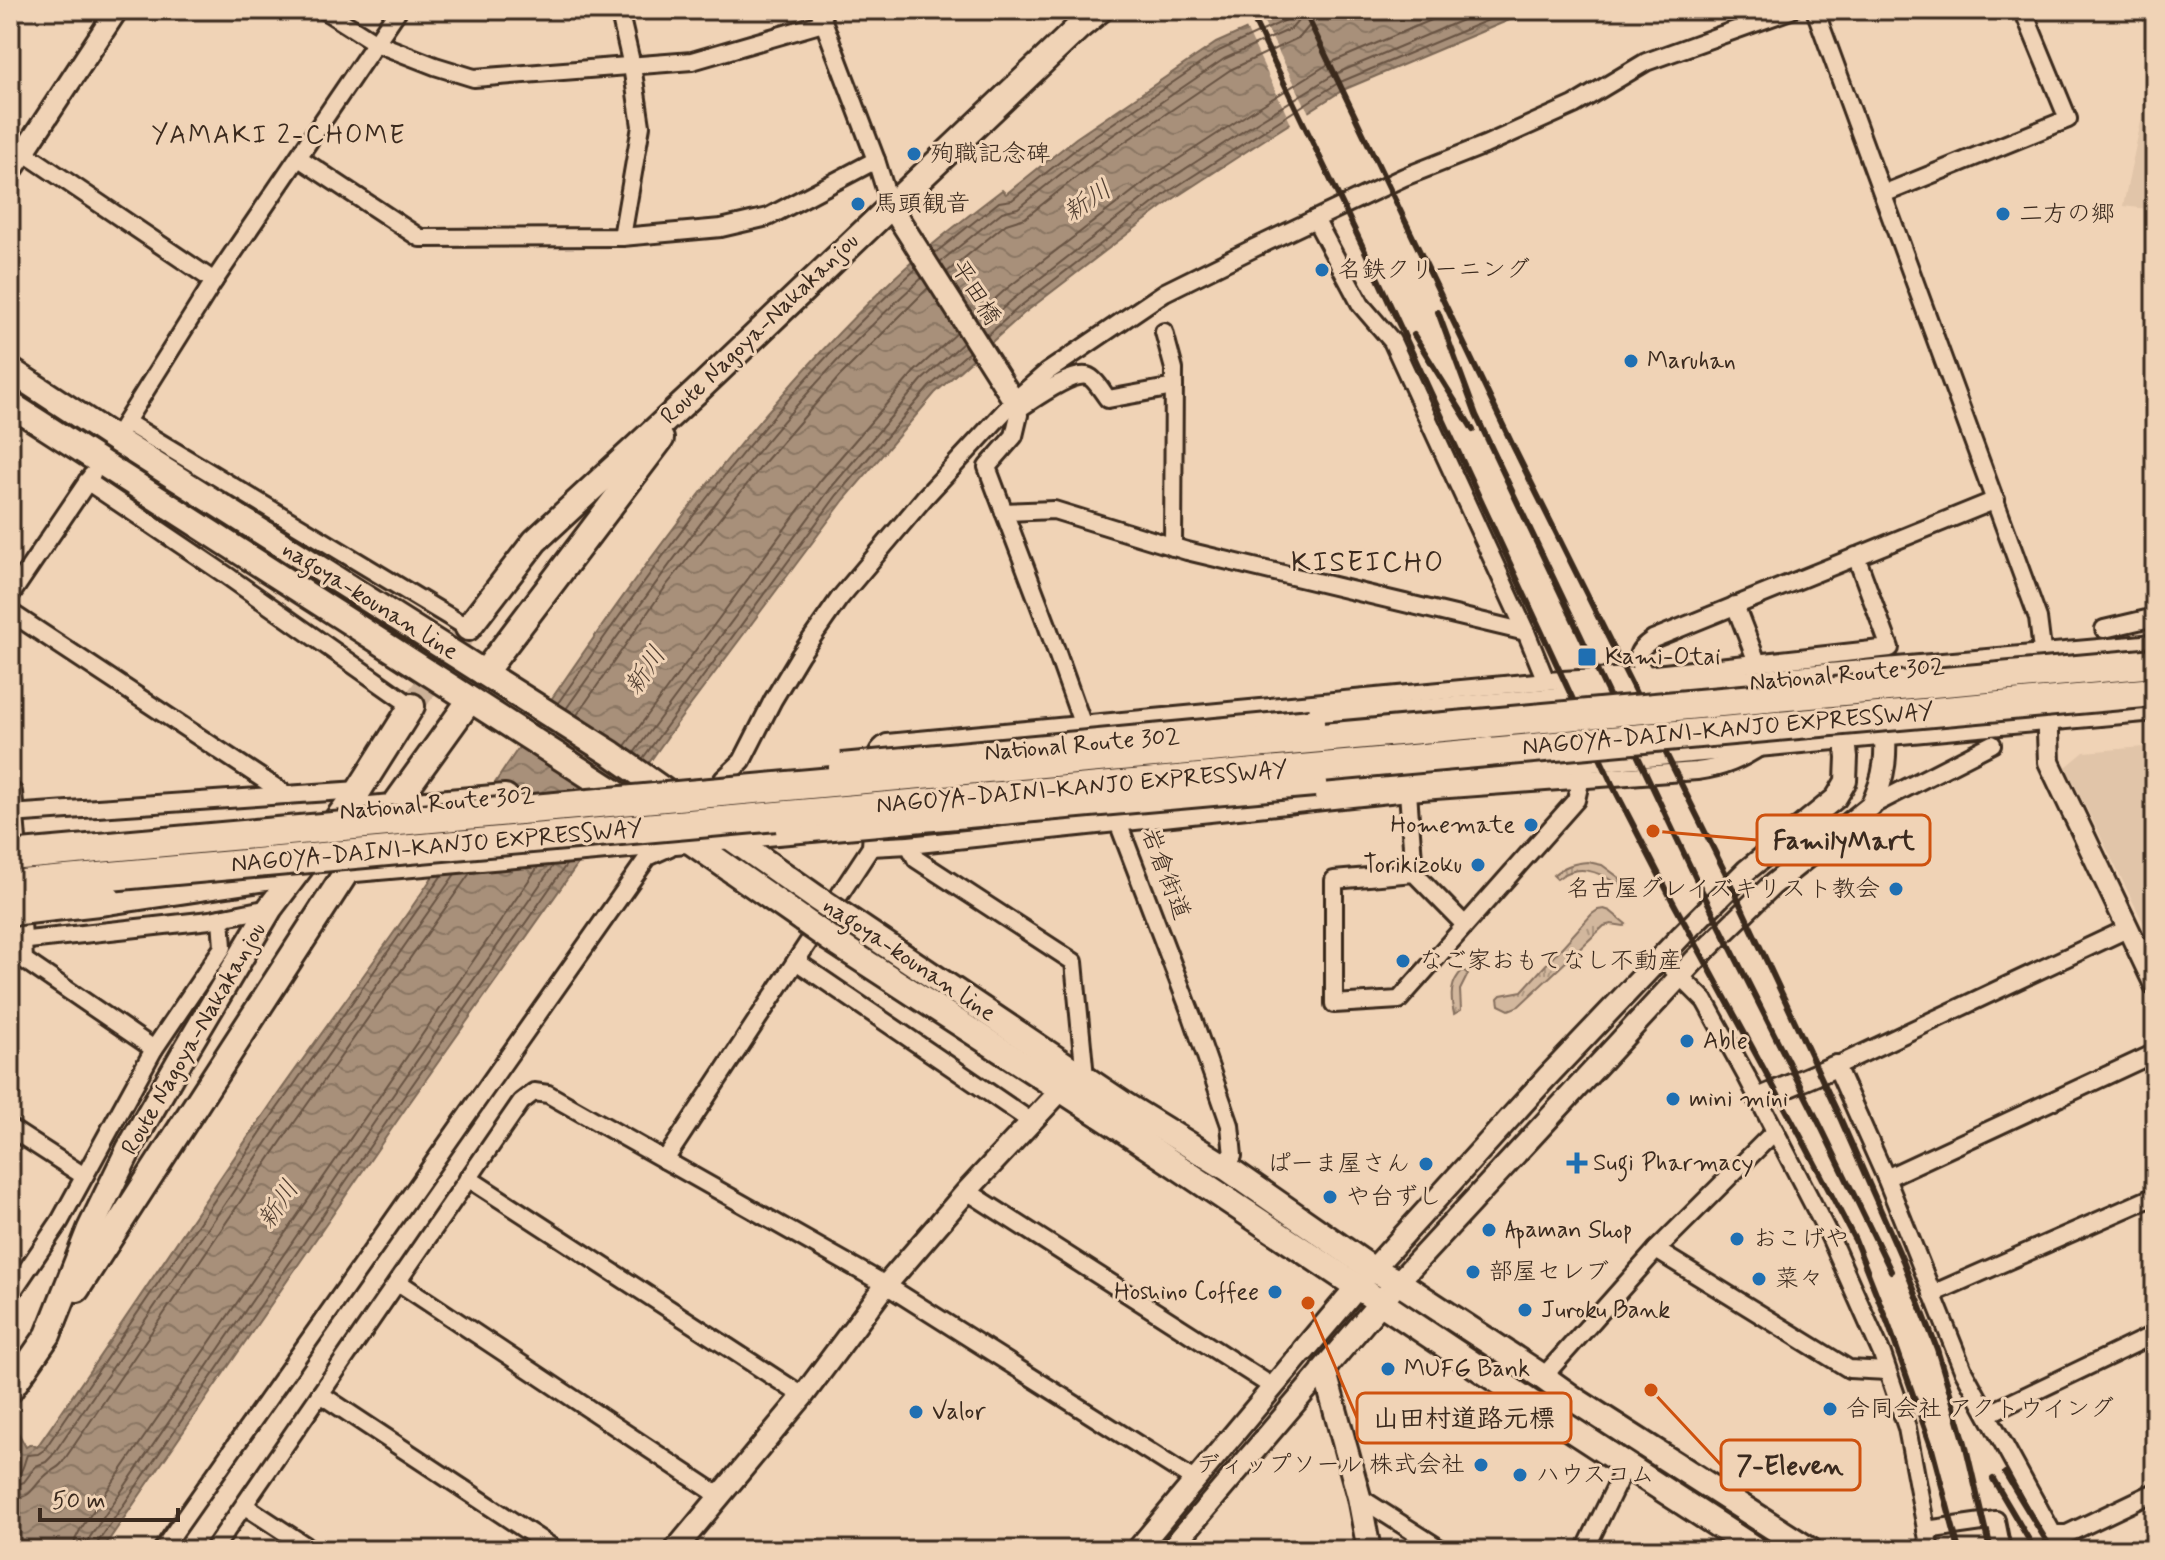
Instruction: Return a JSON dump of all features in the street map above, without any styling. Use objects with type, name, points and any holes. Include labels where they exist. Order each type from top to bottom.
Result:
[{"type":"highway","name":"National Route 302","points":[[10,844],[87,837],[359,800],[403,806],[595,784],[654,785],[1311,723],[1678,681],[1839,676],[2155,648]]},
{"type":"highway","name":"NAGOYA-DAINI-KANJO EXPRESSWAY","points":[[10,856],[2155,663]]},
{"type":"highway","name":"NAGOYA-DAINI-KANJO EXPRESSWAY","points":[[10,885],[2155,692]]},
{"type":"highway","points":[[10,899],[2155,707]]},
{"type":"highway","points":[[12,821],[87,837]]},
{"type":"highway","points":[[10,911],[273,875]]},
{"type":"main road","name":"Route Nagoya-Nakakanjou","points":[[468,628],[535,541],[1100,10]]},
{"type":"main road","name":"nagoya-kounan line","points":[[10,370],[120,431],[612,754],[818,899],[1123,1104],[1227,1168],[1365,1277],[1381,1302],[1756,1550]]},
{"type":"main road","points":[[491,677],[696,392]]},
{"type":"main road","name":"nagoya-kounan line","points":[[10,404],[94,472],[476,704],[595,784],[688,838],[830,939],[1061,1090],[1365,1277],[1398,1282],[1809,1550]]},
{"type":"main road","points":[[403,806],[476,704]]},
{"type":"main road","name":"Route Nagoya-Nakakanjou","points":[[10,1390],[48,1335],[90,1229],[228,960],[359,800],[412,706]]},
{"type":"main road","points":[[48,1335],[350,868]]},
{"type":"main road","points":[[1304,1350],[1365,1277]]},
{"type":"main road","points":[[1369,1550],[1359,1497],[1324,1369],[1398,1282]]},
{"type":"street","points":[[10,173],[17,148],[117,10]]},
{"type":"street","points":[[324,10],[376,43],[474,78],[692,61],[821,17],[890,205]]},
{"type":"street","points":[[398,10],[214,281],[120,431],[468,628]]},
{"type":"street","points":[[619,10],[641,126],[622,237]]},
{"type":"street","points":[[723,779],[742,761],[779,689],[839,599],[1011,399],[1047,372],[1165,292],[1315,219],[1404,177],[1574,105],[1646,62],[1791,10]]},
{"type":"street","points":[[1815,10],[2038,618],[2048,717],[2049,762],[2155,985]]},
{"type":"street","points":[[1883,194],[2068,119],[2023,10]]},
{"type":"street","points":[[17,148],[214,281]]},
{"type":"street","points":[[299,158],[420,238],[622,237],[721,228],[768,217],[876,160]]},
{"type":"street","name":"平田橋","points":[[890,205],[1011,399]]},
{"type":"street","points":[[1315,219],[1361,305],[1392,341],[1546,681]]},
{"type":"street","points":[[1164,332],[1174,369],[1173,547]]},
{"type":"street","points":[[1011,399],[1084,375],[1090,376],[1108,399],[1174,387]]},
{"type":"street","name":"岩倉街道","points":[[1011,399],[1019,415],[1014,436],[987,467],[1230,1125],[1233,1156],[1227,1168]]},
{"type":"street","points":[[10,596],[94,472],[226,575],[412,706]]},
{"type":"street","points":[[1646,675],[1637,657],[1640,647],[1653,639],[1996,500]]},
{"type":"street","points":[[1004,512],[1054,510],[1173,547],[1526,632]]},
{"type":"street","points":[[665,1160],[871,847],[876,757],[879,748],[887,743],[1546,681],[1646,675],[1678,681],[1757,662],[1890,648],[1856,556]]},
{"type":"street","points":[[1735,605],[1757,662]]},
{"type":"street","points":[[10,612],[287,795]]},
{"type":"street","points":[[2104,629],[2155,617]]},
{"type":"street","points":[[1871,806],[1880,787],[1886,758],[1879,673]]},
{"type":"street","points":[[1365,1277],[1547,1077],[1747,870],[1836,798],[1846,781],[1847,757],[1839,676]]},
{"type":"street","points":[[871,847],[1408,792],[1720,768],[1743,759],[1766,743]]},
{"type":"street","points":[[1398,1282],[1680,976],[1771,886],[1871,806],[1992,744]]},
{"type":"street","points":[[1414,873],[1334,880],[1334,1004],[1399,1000],[1576,800],[1581,778]]},
{"type":"street","points":[[10,790],[13,792],[17,942],[24,960],[154,1049]]},
{"type":"street","points":[[1408,792],[1414,873],[1465,925]]},
{"type":"street","points":[[12,821],[287,795],[359,800]]},
{"type":"street","points":[[162,1550],[648,857],[688,838]]},
{"type":"street","points":[[909,845],[916,859],[1074,962],[1085,1077]]},
{"type":"street","points":[[17,942],[221,918],[270,908]]},
{"type":"street","points":[[10,1295],[60,1221],[154,1049],[228,960],[223,947],[221,918]]},
{"type":"street","points":[[1758,1099],[1836,1066],[2129,928]]},
{"type":"street","points":[[1662,958],[1705,1001],[1830,1237],[1887,1371],[1907,1428],[1930,1550]]},
{"type":"street","points":[[796,961],[1032,1122]]},
{"type":"street","points":[[1886,1178],[2155,1053]]},
{"type":"street","points":[[1836,1066],[1886,1178],[1963,1370],[2053,1534],[2067,1534],[2155,1492]]},
{"type":"street","points":[[675,1550],[803,1396],[886,1285],[967,1191],[1061,1090]]},
{"type":"street","points":[[213,1550],[521,1102],[534,1092],[548,1094],[886,1285],[1194,1480]]},
{"type":"street","points":[[10,1128],[84,1176]]},
{"type":"street","points":[[1543,1377],[1656,1250],[1775,1131]]},
{"type":"street","points":[[468,1178],[803,1396]]},
{"type":"street","points":[[967,1191],[1273,1387]]},
{"type":"street","points":[[1932,1294],[2155,1196]]},
{"type":"street","points":[[1656,1250],[1849,1369],[1887,1371]]},
{"type":"street","points":[[398,1282],[720,1496]]},
{"type":"street","points":[[1988,1414],[2155,1334]]},
{"type":"street","points":[[1137,1550],[1304,1350]]},
{"type":"street","points":[[1170,1550],[1324,1369]]},
{"type":"street","points":[[320,1394],[556,1550]]},
{"type":"street","points":[[1585,1550],[1626,1465]]},
{"type":"street","points":[[1359,1497],[1442,1550]]},
{"type":"street","points":[[245,1506],[312,1550]]},
{"type":"street","points":[[1926,1530],[1996,1520],[2002,1550]]},
{"type":"shaded area","points":[[2155,56],[2155,210],[2123,206]]},
{"type":"shaded area","points":[[2155,746],[2155,946],[2066,767],[2084,752]]},
{"type":"green space","points":[[1588,862],[1602,865],[1621,879],[1617,884],[1603,875],[1580,870],[1557,879],[1553,875],[1569,866]]},
{"type":"green space","points":[[1604,909],[1626,924],[1604,926],[1519,1006],[1509,1010],[1499,1005],[1501,995],[1522,991],[1592,914]]},
{"type":"green space","points":[[1463,970],[1468,974],[1460,990],[1461,1010],[1454,1014],[1452,990]]},
{"type":"water","name":"新川","points":[[1290,10],[1533,10],[1343,90],[1267,138],[1173,199],[1023,314],[935,393],[844,500],[675,726],[408,1105],[102,1550],[10,1550],[10,1473],[18,1462],[10,1430],[16,1429],[26,1447],[31,1444],[37,1447],[267,1110],[409,911],[588,646],[701,493],[761,419],[824,348],[891,281],[931,245],[1002,190],[1006,194],[1076,138],[1216,43]]},
{"type":"pier","points":[[1262,18],[1310,115],[1292,126],[1245,26]]},
{"type":"tunnel","points":[[412,706],[468,628]]},
{"type":"railway","points":[[1249,10],[1374,270],[1613,786],[1855,1240],[1932,1449],[1959,1550]]},
{"type":"railway","points":[[1304,10],[1514,448],[1725,872],[1841,1120],[1903,1261],[1937,1349],[1965,1443],[1990,1550]]},
{"type":"railway","points":[[1438,312],[1476,415],[1698,883],[1891,1271]]},
{"type":"railway","points":[[1414,335],[1473,430]]},
{"type":"railway","points":[[2005,1473],[2052,1550]]},
{"type":"railway","points":[[1993,1479],[2035,1550]]},
{"type":"place","name":"殉職記念碑","points":[[914,154]]},
{"type":"place","name":"馬頭観音","points":[[858,204]]},
{"type":"place","name":"二方の郷","points":[[2003,214]]},
{"type":"place","name":"名鉄クリーニング","points":[[1322,270]]},
{"type":"place","name":"Maruhan","points":[[1631,361]]},
{"type":"place","name":"Kami-Otai","points":[[1587,657]]},
{"type":"place","name":"Homemate","points":[[1531,825]]},
{"type":"place","name":"FamilyMart","points":[[1653,831]]},
{"type":"place","name":"Torikizoku","points":[[1478,865]]},
{"type":"place","name":"名古屋グレイズキリスト教会","points":[[1896,889]]},
{"type":"place","name":"なご家おもてなし不動産","points":[[1403,961]]},
{"type":"place","name":"Able","points":[[1687,1041]]},
{"type":"place","name":"mini mini","points":[[1673,1099]]},
{"type":"place","name":"Sugi Pharmacy","points":[[1577,1163]]},
{"type":"place","name":"ぱーま屋さん","points":[[1426,1164]]},
{"type":"place","name":"や台ずし","points":[[1330,1197]]},
{"type":"place","name":"Apaman Shop","points":[[1489,1230]]},
{"type":"place","name":"おこげや","points":[[1737,1239]]},
{"type":"place","name":"部屋セレブ","points":[[1473,1272]]},
{"type":"place","name":"菜々","points":[[1759,1279]]},
{"type":"place","name":"Hoshino Coffee","points":[[1275,1292]]},
{"type":"place","name":"山田村道路元標","points":[[1308,1303]]},
{"type":"place","name":"Juroku Bank","points":[[1525,1310]]},
{"type":"place","name":"MUFG Bank","points":[[1388,1369]]},
{"type":"place","name":"7-Eleven","points":[[1651,1390]]},
{"type":"place","name":"合同会社 アクトウイング","points":[[1830,1409]]},
{"type":"place","name":"Valor","points":[[916,1412]]},
{"type":"place","name":"ディップソール 株式会社","points":[[1481,1465]]},
{"type":"place","name":"ハウスコム","points":[[1520,1475]]},
{"type":"district","name":"YAMAKI 2-CHOME","points":[[279,136]]},
{"type":"district","name":"KISEICHO","points":[[1368,563]]}]
